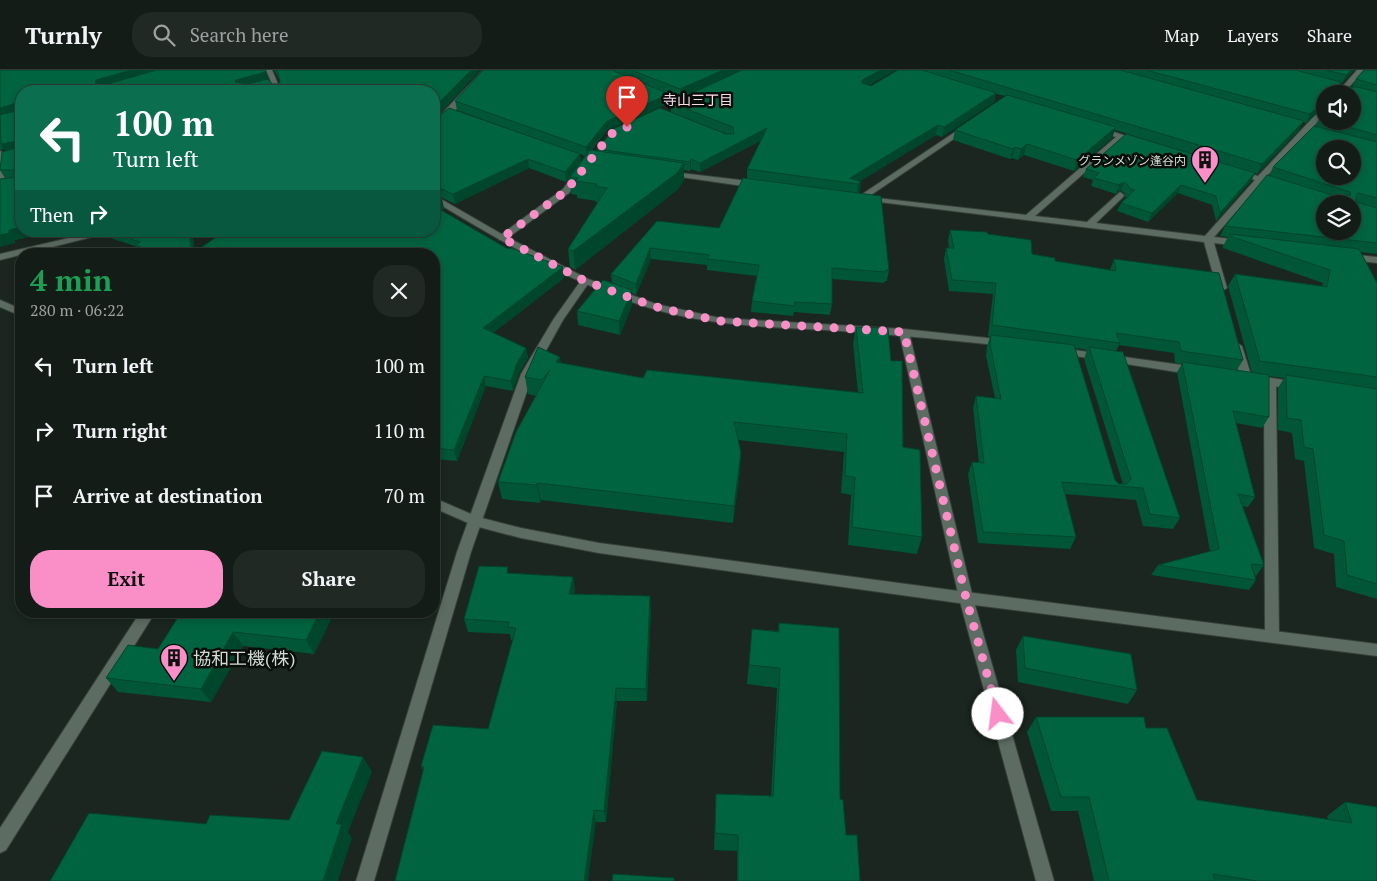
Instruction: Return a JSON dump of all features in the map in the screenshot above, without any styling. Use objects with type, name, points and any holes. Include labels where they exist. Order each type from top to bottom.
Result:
[{"type":"street","points":[[269,70],[272,85]]},
{"type":"street","points":[[440,120],[486,70]]},
{"type":"street","points":[[1349,85],[1362,70]]},
{"type":"street","points":[[648,90],[681,102]]},
{"type":"street","points":[[667,109],[690,98]]},
{"type":"street","points":[[449,112],[459,115]]},
{"type":"street","points":[[1208,239],[1260,179],[1316,120]]},
{"type":"street","points":[[859,199],[972,122]]},
{"type":"street","points":[[1095,128],[1150,145]]},
{"type":"street","points":[[1029,217],[1122,136]]},
{"type":"street","points":[[2,184],[3,156]]},
{"type":"street","points":[[502,238],[566,191],[588,162]]},
{"type":"street","points":[[1233,170],[1287,187]]},
{"type":"street","points":[[656,171],[762,186]]},
{"type":"street","points":[[1089,225],[1120,195]]},
{"type":"street","points":[[849,197],[1246,244]]},
{"type":"street","points":[[440,202],[502,238],[585,281],[653,306],[720,321],[904,332],[1016,344]]},
{"type":"street","points":[[39,248],[86,237]]},
{"type":"street","points":[[1208,239],[1224,295]]},
{"type":"street","points":[[0,257],[15,254]]},
{"type":"street","points":[[1340,256],[1377,260]]},
{"type":"street","points":[[365,881],[475,521],[527,374],[558,320],[585,281]]},
{"type":"street","points":[[0,303],[15,310]]},
{"type":"street","points":[[904,332],[966,598],[1045,881]]},
{"type":"street","points":[[1234,332],[1242,378],[1309,388]]},
{"type":"street","points":[[1045,349],[1208,373]]},
{"type":"street","points":[[1270,382],[1272,636]]},
{"type":"street","points":[[440,506],[475,521],[521,533],[599,548],[966,598],[1377,650]]},
{"type":"street","points":[[0,844],[145,618]]},
{"type":"building","points":[[0,70],[132,70],[96,80],[95,83],[108,84],[157,70],[265,70],[266,72],[236,80],[235,82],[248,84],[268,79],[272,84],[278,84],[280,82],[276,70],[471,70],[440,102],[440,85],[15,85],[15,104],[0,108]]},
{"type":"building","points":[[483,70],[612,70],[669,94],[607,121],[586,147],[455,101]]},
{"type":"building","points":[[631,70],[723,70],[680,89]]},
{"type":"building","points":[[742,70],[881,70],[862,80],[862,83],[871,86],[898,70],[922,70],[996,93],[944,127],[938,125],[850,178],[861,182],[858,184],[747,169],[767,128],[700,163],[691,159],[690,162],[597,149],[615,128],[660,108],[726,134],[734,134],[733,127],[671,103]]},
{"type":"building","points":[[949,70],[1120,70],[1304,121],[1262,164]]},
{"type":"building","points":[[1146,70],[1295,70],[1341,82],[1339,85],[1316,85],[1316,109],[1310,114]]},
{"type":"building","points":[[1325,70],[1351,70],[1346,75]]},
{"type":"building","points":[[1364,70],[1377,70],[1377,85],[1356,79]]},
{"type":"building","points":[[1361,88],[1377,92],[1377,135],[1360,130]]},
{"type":"building","points":[[1007,95],[1116,127],[1077,160],[1027,144],[1021,149],[1015,147],[1013,149],[955,130]]},
{"type":"building","points":[[449,108],[580,154],[565,172],[528,159],[453,194],[440,189],[440,115]]},
{"type":"building","points":[[15,111],[15,141],[1,144],[0,115]]},
{"type":"building","points":[[1314,126],[1316,127],[1316,130],[1330,130],[1377,142],[1377,198],[1358,193],[1351,195],[1350,192],[1328,185],[1361,185],[1361,140],[1316,140],[1316,181],[1273,167]]},
{"type":"building","points":[[1126,134],[1255,173],[1220,213],[1216,196],[1181,185],[1152,213],[1121,203],[1135,190],[1129,188],[1124,182],[1119,185],[1094,178],[1099,173],[1086,169]]},
{"type":"building","points":[[15,149],[15,170],[0,170],[2,152]]},
{"type":"building","points":[[590,150],[684,163],[677,173],[573,251],[568,249],[607,188],[595,186],[597,184],[575,181],[578,178],[570,177]]},
{"type":"building","points":[[1267,175],[1332,195],[1316,195],[1316,236],[1225,226]]},
{"type":"building","points":[[15,177],[15,228],[9,230],[9,233],[0,235],[0,179]]},
{"type":"building","points":[[743,178],[881,196],[889,270],[886,270],[886,272],[832,268],[832,304],[795,302],[794,306],[752,301],[759,265],[707,259],[709,255],[650,248],[636,284],[611,274],[657,221],[719,228]]},
{"type":"building","points":[[1361,203],[1377,208],[1377,243],[1350,240],[1361,240]]},
{"type":"building","points":[[440,209],[508,249],[511,248],[563,267],[483,328],[526,348],[517,363],[511,381],[484,376],[454,450],[440,449],[440,248],[201,248],[216,237],[440,237]]},
{"type":"building","points":[[950,230],[987,232],[988,234],[1031,240],[1032,254],[1055,258],[1055,261],[1116,271],[1114,259],[1219,273],[1243,360],[1181,351],[1179,342],[1116,333],[1120,343],[992,325],[996,283],[952,280],[946,248],[954,248]]},
{"type":"building","points":[[1229,234],[1359,249],[1377,283],[1377,377],[1260,361],[1235,274],[1327,287],[1330,270],[1230,236]]},
{"type":"building","points":[[134,237],[190,237],[191,248],[143,248],[135,245],[140,242],[131,239]]},
{"type":"building","points":[[603,280],[632,290],[619,321],[577,311]]},
{"type":"building","points":[[856,327],[888,328],[891,361],[902,361],[903,447],[920,450],[922,537],[852,527],[855,477],[845,476],[847,434],[734,422],[741,452],[734,506],[537,483],[537,485],[498,482],[516,432],[550,370],[542,380],[525,377],[538,347],[560,357],[556,362],[643,378],[647,370],[863,393]]},
{"type":"building","points":[[991,335],[1074,345],[1115,480],[1119,484],[1127,484],[1131,479],[1089,347],[1123,352],[1180,518],[1150,514],[1143,488],[1062,482],[1076,537],[983,532],[972,462],[984,463],[976,396],[1001,399],[990,344]]},
{"type":"building","points":[[1182,362],[1269,375],[1269,417],[1233,411],[1255,497],[1238,494],[1264,565],[1251,564],[1256,580],[1158,565],[1219,549]]},
{"type":"building","points":[[1286,375],[1377,389],[1377,584],[1347,575],[1344,541],[1324,535],[1313,449],[1304,447],[1301,420],[1287,418]]},
{"type":"building","points":[[479,566],[508,567],[507,573],[573,577],[569,594],[650,596],[646,689],[616,688],[604,811],[594,810],[584,881],[395,881],[424,767],[421,766],[433,725],[488,729],[516,628],[508,627],[509,622],[464,619]]},
{"type":"building","points":[[178,618],[317,618],[306,640],[233,632],[201,689],[106,678],[128,645],[158,649]]},
{"type":"building","points":[[779,623],[839,628],[840,799],[843,800],[846,835],[857,835],[860,881],[738,881],[738,835],[715,833],[716,794],[773,796],[780,668],[749,665],[752,629],[779,632]]},
{"type":"building","points":[[1023,636],[1131,654],[1137,690],[1025,668]]},
{"type":"building","points":[[1036,717],[1144,717],[1146,728],[1167,728],[1197,800],[1352,823],[1345,802],[1377,807],[1377,881],[1257,881],[1213,874],[1215,881],[1109,881],[1089,797],[1061,797]]},
{"type":"building","points":[[322,751],[363,757],[336,824],[342,824],[323,881],[50,881],[89,813],[206,824],[210,815],[289,820]]},
{"type":"building","points":[[613,874],[674,878],[674,881],[612,881]]},
{"type":"place","name":"グランメゾン逢谷内","points":[[1205,184]]},
{"type":"place","name":"協和工機(株)","points":[[174,682]]},
{"type":"district","name":"寺山三丁目","points":[[698,99]]},
{"type":"route","points":[[627,127],[611,134],[566,191],[502,238],[585,281],[669,310],[720,321],[904,332],[966,598],[998,714]]}]
